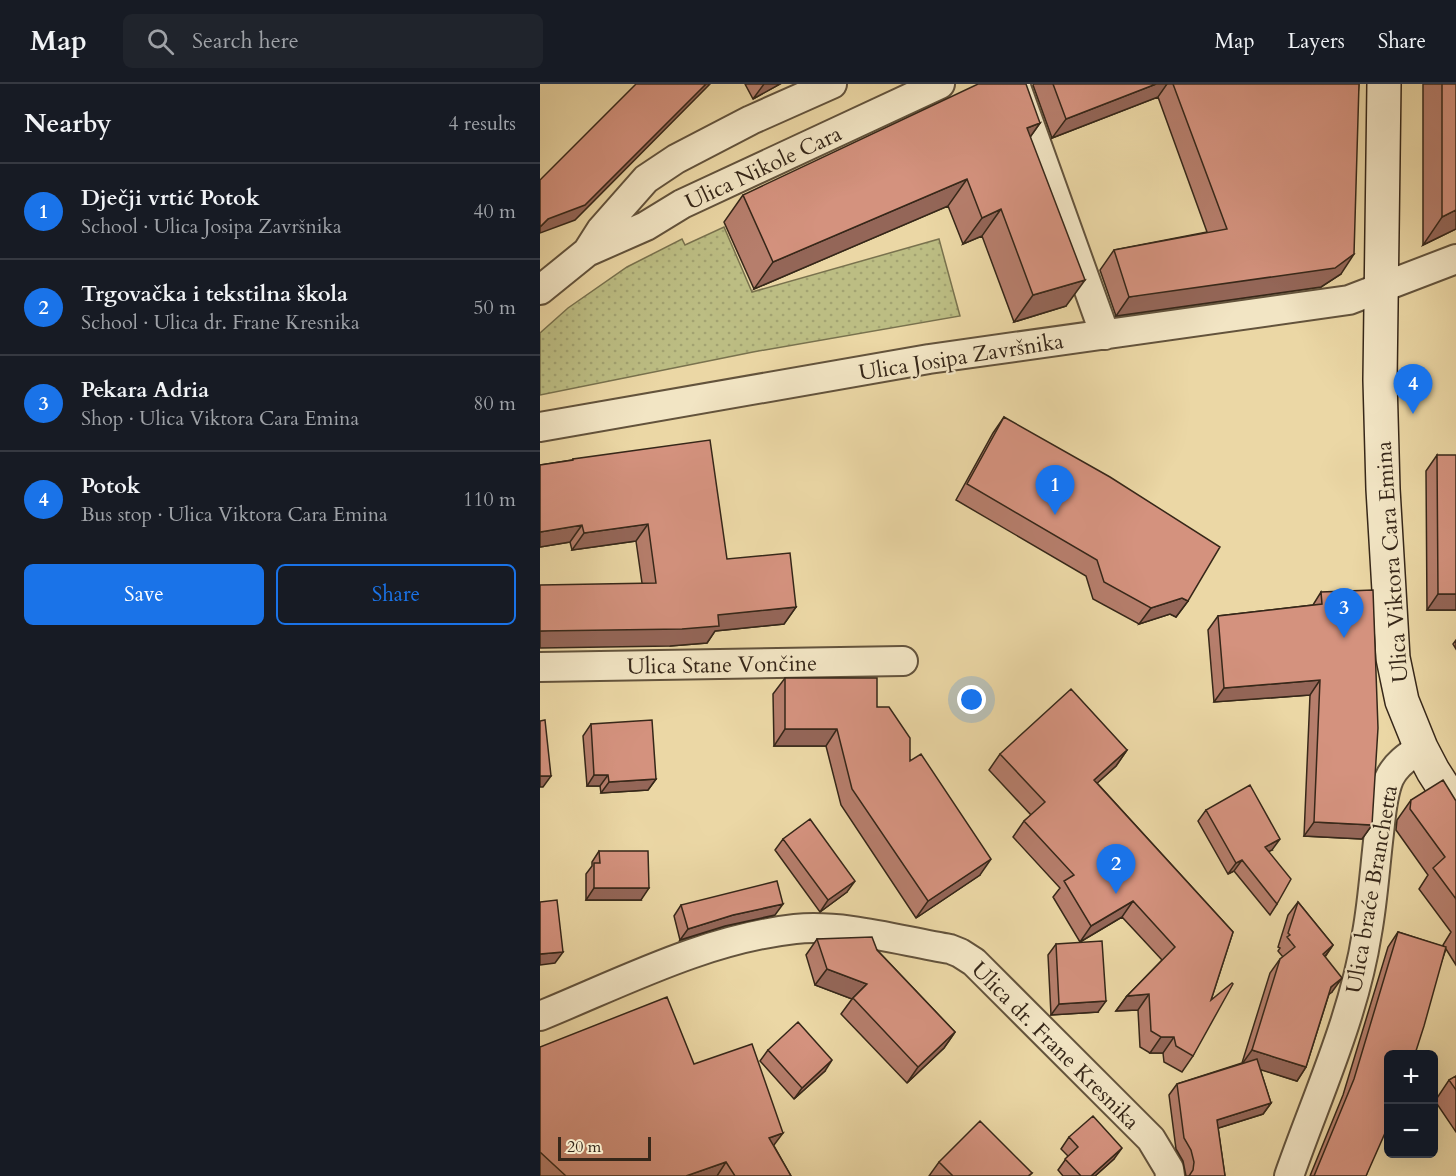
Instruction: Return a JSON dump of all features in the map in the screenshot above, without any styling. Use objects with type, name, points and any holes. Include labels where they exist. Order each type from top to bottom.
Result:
[{"type":"main road","name":"Ulica Viktora Cara Emina","points":[[1384,84],[1380,370],[1383,489],[1393,658],[1402,701],[1421,748],[1432,771],[1456,807]]},
{"type":"street","name":"Ulica Nikole Cara","points":[[540,290],[587,252],[601,230],[646,179],[676,159],[751,120],[832,84]]},
{"type":"street","name":"Ulica Nikole Cara","points":[[587,252],[614,242],[682,204],[940,84]]},
{"type":"street","points":[[1015,84],[1105,335]]},
{"type":"street","name":"Ulica Josipa Završnika","points":[[540,427],[929,359],[1349,300],[1456,259]]},
{"type":"street","name":"Ulica Stane Vončine","points":[[540,667],[903,661]]},
{"type":"street","name":"Ulica braće Branchetta","points":[[1289,1176],[1345,1025],[1356,983],[1367,933],[1383,803],[1389,779],[1396,767],[1407,756],[1421,748]]},
{"type":"street","name":"Ulica dr. Frane Kresnika","points":[[540,1016],[687,955],[742,939],[796,929],[838,929],[950,950],[974,962],[1150,1139],[1169,1169],[1170,1176]]},
{"type":"green space","points":[[724,227],[752,292],[939,239],[960,316],[753,352],[540,395],[540,333],[568,308],[627,267],[682,239],[685,245]]},
{"type":"building","points":[[636,84],[706,84],[585,205],[548,219],[540,227],[540,180]]},
{"type":"building","points":[[978,84],[1026,84],[1040,123],[1027,128],[1085,280],[1033,295],[1001,209],[982,218],[967,179],[773,262],[743,195]]},
{"type":"building","points":[[1053,84],[1156,84],[1066,119]]},
{"type":"building","points":[[1173,84],[1359,84],[1354,254],[1335,268],[1129,297],[1114,250],[1227,229]]},
{"type":"building","points":[[1442,84],[1456,84],[1456,210],[1442,217]]},
{"type":"building","points":[[1004,417],[1110,477],[1220,547],[1188,601],[1182,598],[1151,608],[1104,582],[1097,560],[967,484]]},
{"type":"building","points":[[710,440],[727,559],[790,553],[796,607],[718,615],[719,626],[682,629],[540,631],[540,585],[656,583],[648,524],[584,533],[582,525],[540,532],[540,465]]},
{"type":"building","points":[[1437,455],[1456,455],[1456,594],[1438,594]]},
{"type":"building","points":[[1373,590],[1378,728],[1372,825],[1314,822],[1320,680],[1224,688],[1218,616],[1322,604],[1321,592]]},
{"type":"building","points":[[785,678],[877,678],[877,707],[889,707],[910,738],[910,761],[921,754],[991,859],[928,901],[852,789],[837,729],[785,729]]},
{"type":"building","points":[[1071,689],[1127,750],[1094,780],[1233,932],[1211,1000],[1233,984],[1193,1056],[1176,1046],[1174,1037],[1161,1037],[1151,1031],[1149,994],[1127,996],[1175,947],[1133,901],[1091,926],[1064,881],[1074,875],[1024,821],[1045,802],[1000,754]]},
{"type":"building","points":[[545,720],[551,776],[540,776],[540,721]]},
{"type":"building","points":[[652,720],[656,779],[609,782],[608,775],[594,775],[591,724]]},
{"type":"building","points":[[1443,780],[1456,801],[1456,899],[1433,868],[1445,857],[1410,809],[1411,800]]},
{"type":"building","points":[[1250,785],[1280,839],[1265,847],[1291,879],[1277,904],[1242,860],[1236,863],[1206,810]]},
{"type":"building","points":[[810,819],[855,881],[828,900],[783,839]]},
{"type":"building","points":[[599,851],[648,851],[649,888],[594,888],[594,863],[600,863]]},
{"type":"building","points":[[777,881],[783,904],[733,915],[688,929],[681,905]]},
{"type":"building","points":[[557,900],[563,952],[540,954],[540,902]]},
{"type":"building","points":[[1298,902],[1333,945],[1323,954],[1342,978],[1331,987],[1306,1067],[1252,1050],[1280,959],[1295,947],[1287,937],[1290,935],[1288,933]]},
{"type":"building","points":[[1398,932],[1446,947],[1416,1050],[1384,1050],[1384,1135],[1366,1176],[1314,1176],[1354,1079]]},
{"type":"building","points":[[872,937],[877,950],[955,1032],[918,1067],[853,998],[867,984],[827,969],[817,939]]},
{"type":"building","points":[[1102,941],[1106,1001],[1059,1004],[1056,944]]},
{"type":"building","points":[[667,997],[694,1064],[752,1044],[783,1133],[769,1138],[791,1176],[735,1176],[726,1162],[686,1176],[566,1176],[540,1152],[540,1047]]},
{"type":"building","points":[[798,1022],[832,1060],[802,1088],[768,1050]]},
{"type":"building","points":[[1257,1059],[1271,1103],[1217,1120],[1225,1176],[1189,1176],[1194,1162],[1191,1150],[1184,1138],[1177,1084]]},
{"type":"building","points":[[1456,1076],[1456,1090],[1449,1080]]},
{"type":"building","points":[[1093,1116],[1122,1148],[1091,1176],[1081,1176],[1065,1159],[1078,1147],[1069,1137]]},
{"type":"building","points":[[980,1121],[1032,1173],[1028,1176],[953,1176],[939,1162]]},
{"type":"place","name":"Potok","points":[[1413,414]]},
{"type":"place","name":"Dječji vrtić Potok","points":[[1055,515]]},
{"type":"place","name":"Pekara Adria","points":[[1344,638]]},
{"type":"place","name":"Trgovačka i tekstilna škola","points":[[1116,894]]}]
